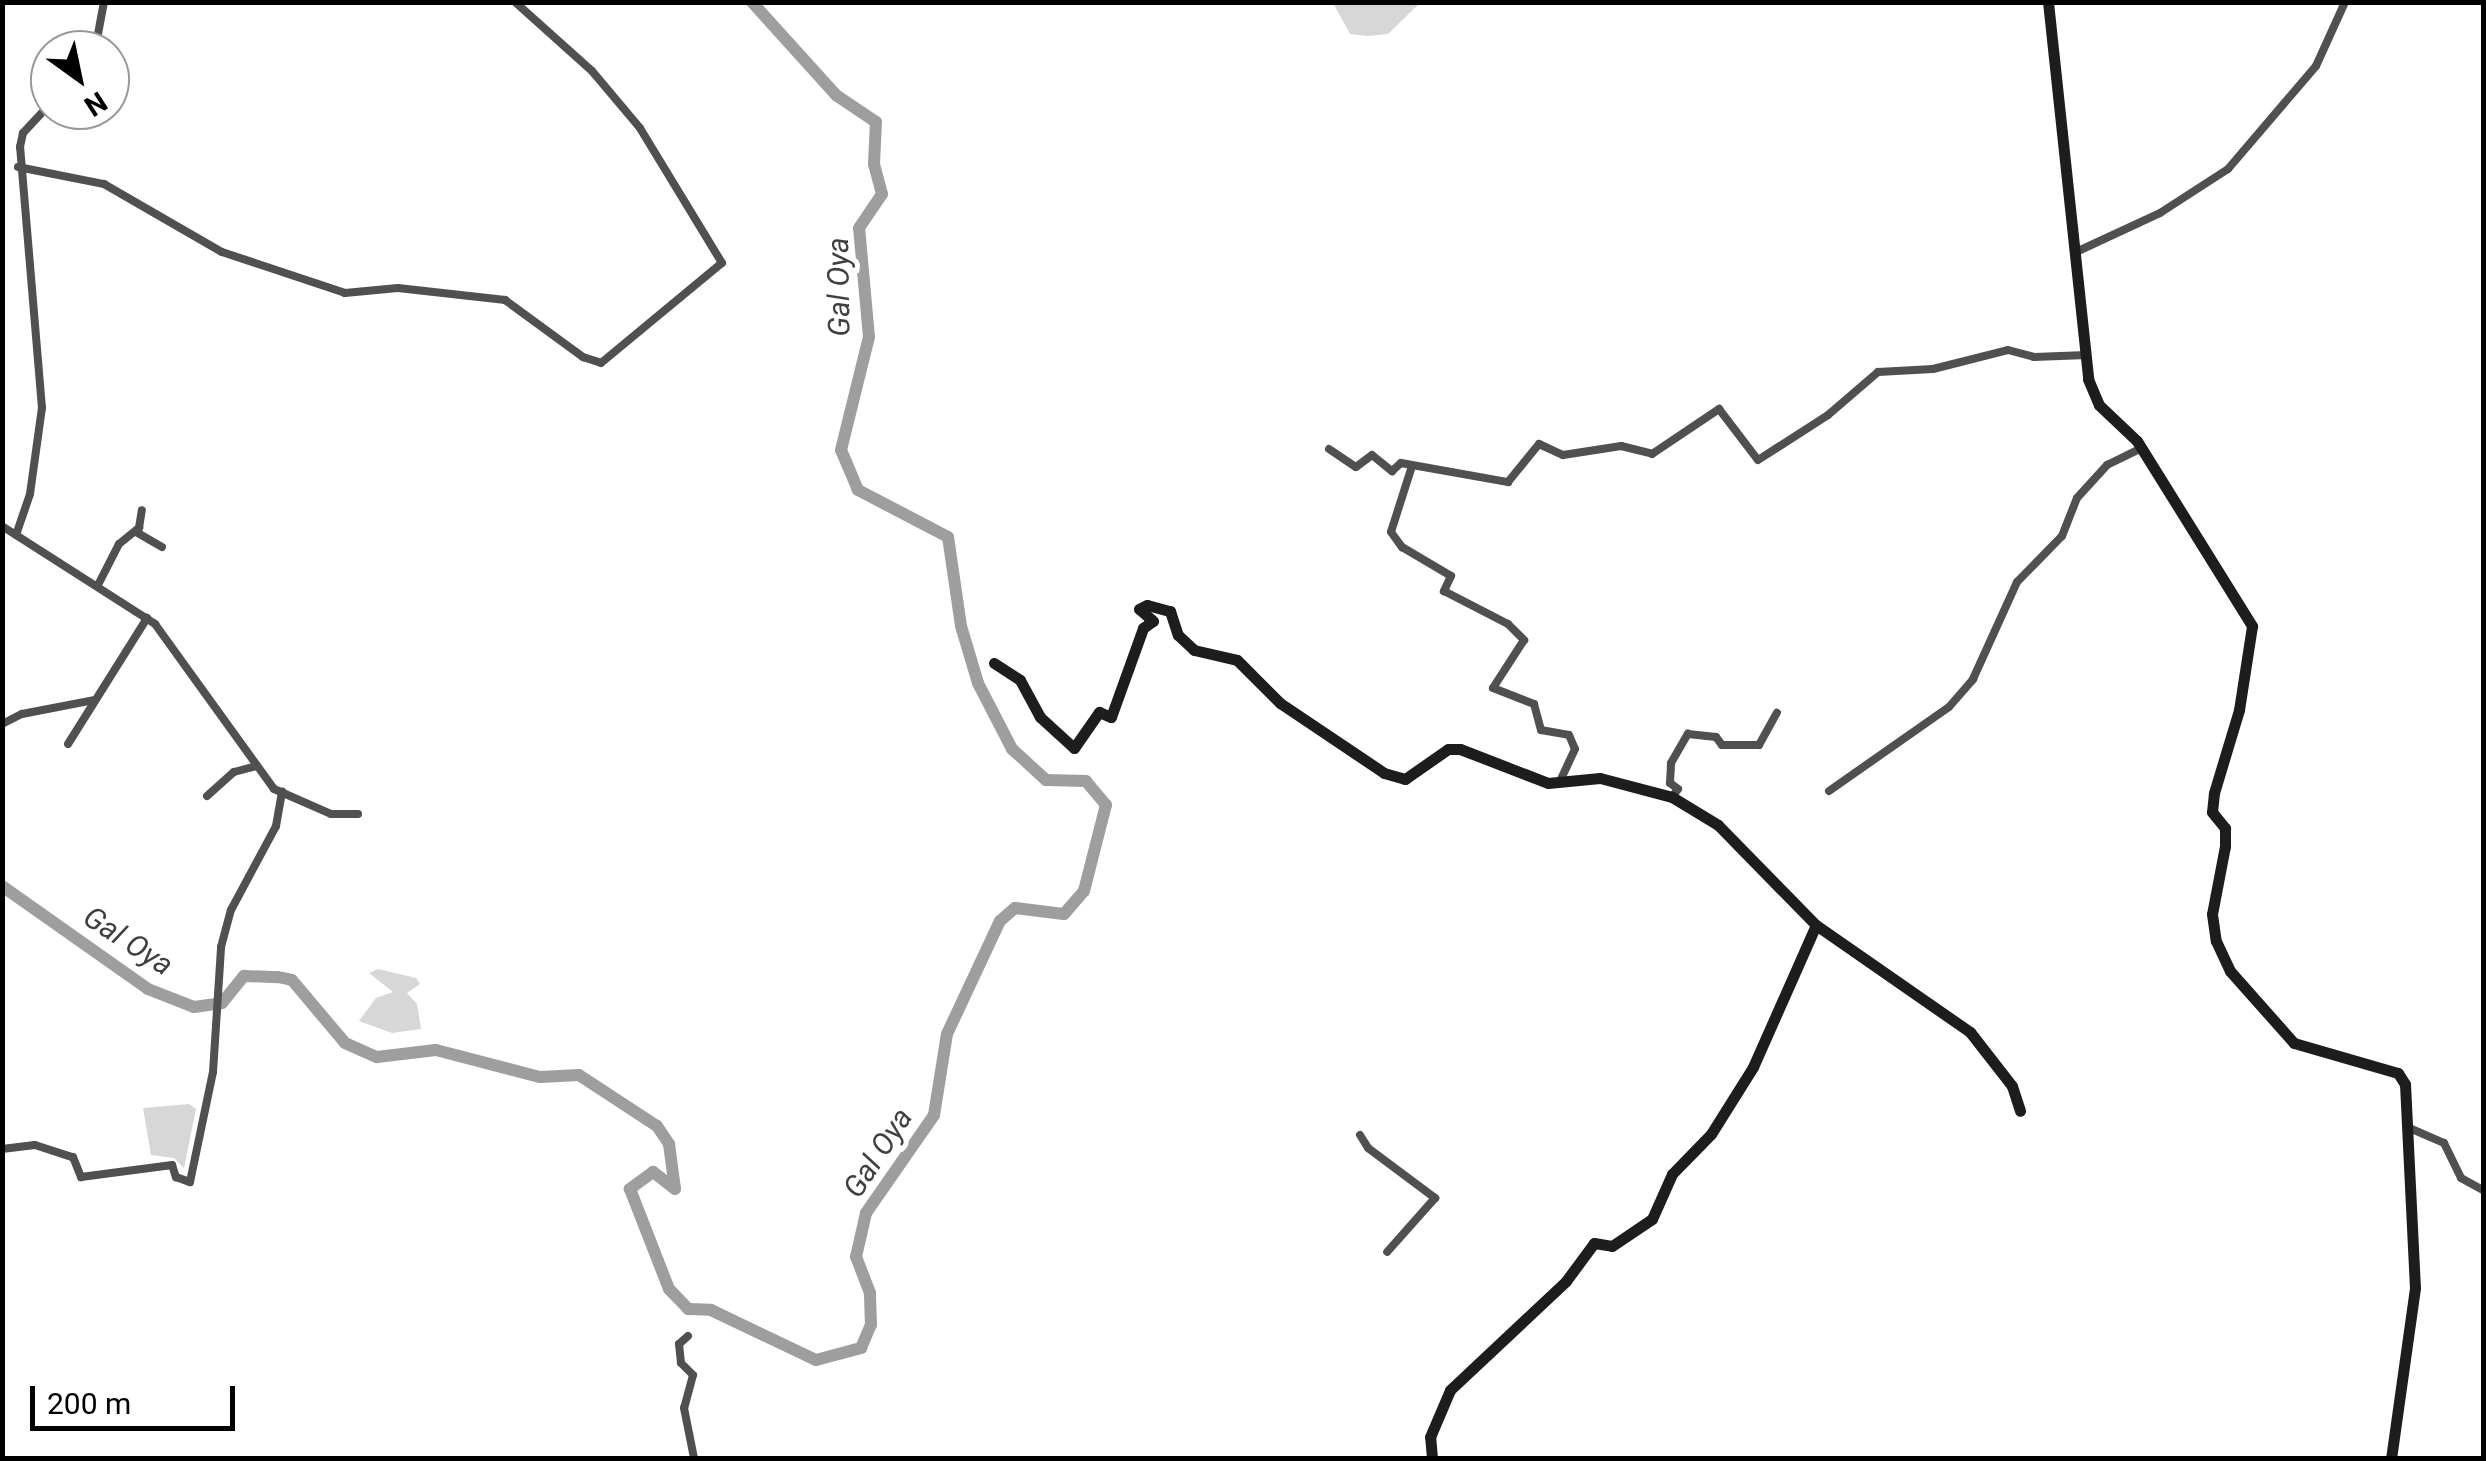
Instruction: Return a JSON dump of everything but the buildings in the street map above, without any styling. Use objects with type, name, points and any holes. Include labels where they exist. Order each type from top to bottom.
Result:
[{"type":"main road","points":[[2048,2],[2048,43],[2088,355],[2099,405],[2142,448],[2252,626],[2239,710],[2214,793],[2212,812],[2225,828],[2212,914],[2216,941],[2230,970],[2294,1043],[2398,1073],[2406,1084],[2415,1288],[2395,1457]]},
{"type":"main road","points":[[994,662],[1020,680],[1040,718],[1074,748],[1099,712],[1111,717],[1143,628],[1153,621],[1140,610],[1147,604],[1170,611],[1178,634],[1194,650],[1237,660],[1280,703],[1384,773],[1404,779],[1448,749],[1460,749],[1559,783],[1600,778],[1672,797],[1718,825],[1816,925],[1970,1032],[2012,1086],[2020,1111]]},
{"type":"main road","points":[[1432,1458],[1430,1437],[1450,1390],[1566,1281],[1594,1244],[1612,1246],[1652,1219],[1672,1174],[1712,1134],[1758,1057],[1816,925]]},
{"type":"street","points":[[99,30],[104,2]]},
{"type":"street","points":[[18,167],[104,184],[222,252],[344,292],[398,288],[505,300],[583,358],[601,363],[722,262],[640,128],[592,71],[515,2]]},
{"type":"street","points":[[2076,252],[2160,213],[2228,169],[2316,66],[2344,2]]},
{"type":"street","points":[[16,535],[30,494],[42,408],[40,334],[18,167],[23,134],[30,126]]},
{"type":"street","points":[[1329,449],[1356,466],[1372,456],[1392,470],[1401,463],[1508,482],[1539,444],[1563,456],[1621,446],[1652,454],[1719,410],[1758,460],[1828,415],[1878,372],[1933,370],[2008,350],[2088,355]]},
{"type":"street","points":[[1829,791],[1958,698],[2017,582],[2062,536],[2077,498],[2107,465],[2142,448]]},
{"type":"street","points":[[1412,466],[1391,532],[1402,546],[1450,576],[1444,591],[1508,624],[1524,640],[1493,688],[1534,704],[1541,730],[1569,735],[1575,749],[1559,783]]},
{"type":"street","points":[[98,585],[119,544],[136,532],[146,516],[142,510]]},
{"type":"street","points":[[2,526],[147,618],[256,766],[282,792],[343,818],[358,814]]},
{"type":"street","points":[[136,532],[162,547]]},
{"type":"street","points":[[68,744],[147,618]]},
{"type":"street","points":[[2,724],[22,714],[94,700]]},
{"type":"street","points":[[1672,797],[1676,746],[1688,734],[1716,737],[1722,745],[1759,745],[1777,713]]},
{"type":"street","points":[[207,796],[234,772],[256,766]]},
{"type":"street","points":[[2,1149],[35,1145],[72,1157],[82,1177],[172,1165],[176,1176],[190,1182],[216,1027],[218,981],[232,910],[276,826],[282,792]]},
{"type":"street","points":[[2408,1127],[2444,1142],[2461,1178],[2484,1191]]},
{"type":"street","points":[[1360,1135],[1368,1148],[1435,1198],[1387,1252]]},
{"type":"street","points":[[688,1336],[679,1344],[681,1363],[693,1375],[684,1408],[694,1458]]},
{"type":"shaded area","points":[[1333,2],[1420,3],[1388,34],[1368,36],[1350,34]]},
{"type":"shaded area","points":[[378,969],[416,978],[420,984],[407,993],[417,1004],[421,1029],[392,1033],[359,1021],[376,998],[393,992],[369,973]]},
{"type":"shaded area","points":[[189,1104],[196,1109],[184,1168],[174,1158],[151,1155],[143,1108]]},
{"type":"waterway","name":"Gal Oya","points":[[2,886],[148,989],[194,1007],[222,1003],[244,976],[278,977],[292,980],[345,1043],[377,1057],[436,1050],[540,1077],[579,1075],[657,1126],[669,1144],[675,1189],[653,1172],[630,1189],[669,1289],[688,1309],[711,1310],[816,1360],[861,1348],[871,1325],[870,1293],[856,1257],[866,1213],[934,1115],[947,1034],[1000,921],[1015,908],[1064,914],[1084,891],[1106,805],[1086,781],[1046,780],[1012,749],[978,683],[961,626],[948,537],[858,490],[841,450],[869,337],[859,228],[882,194],[874,164],[876,122],[836,95],[752,2]]}]
